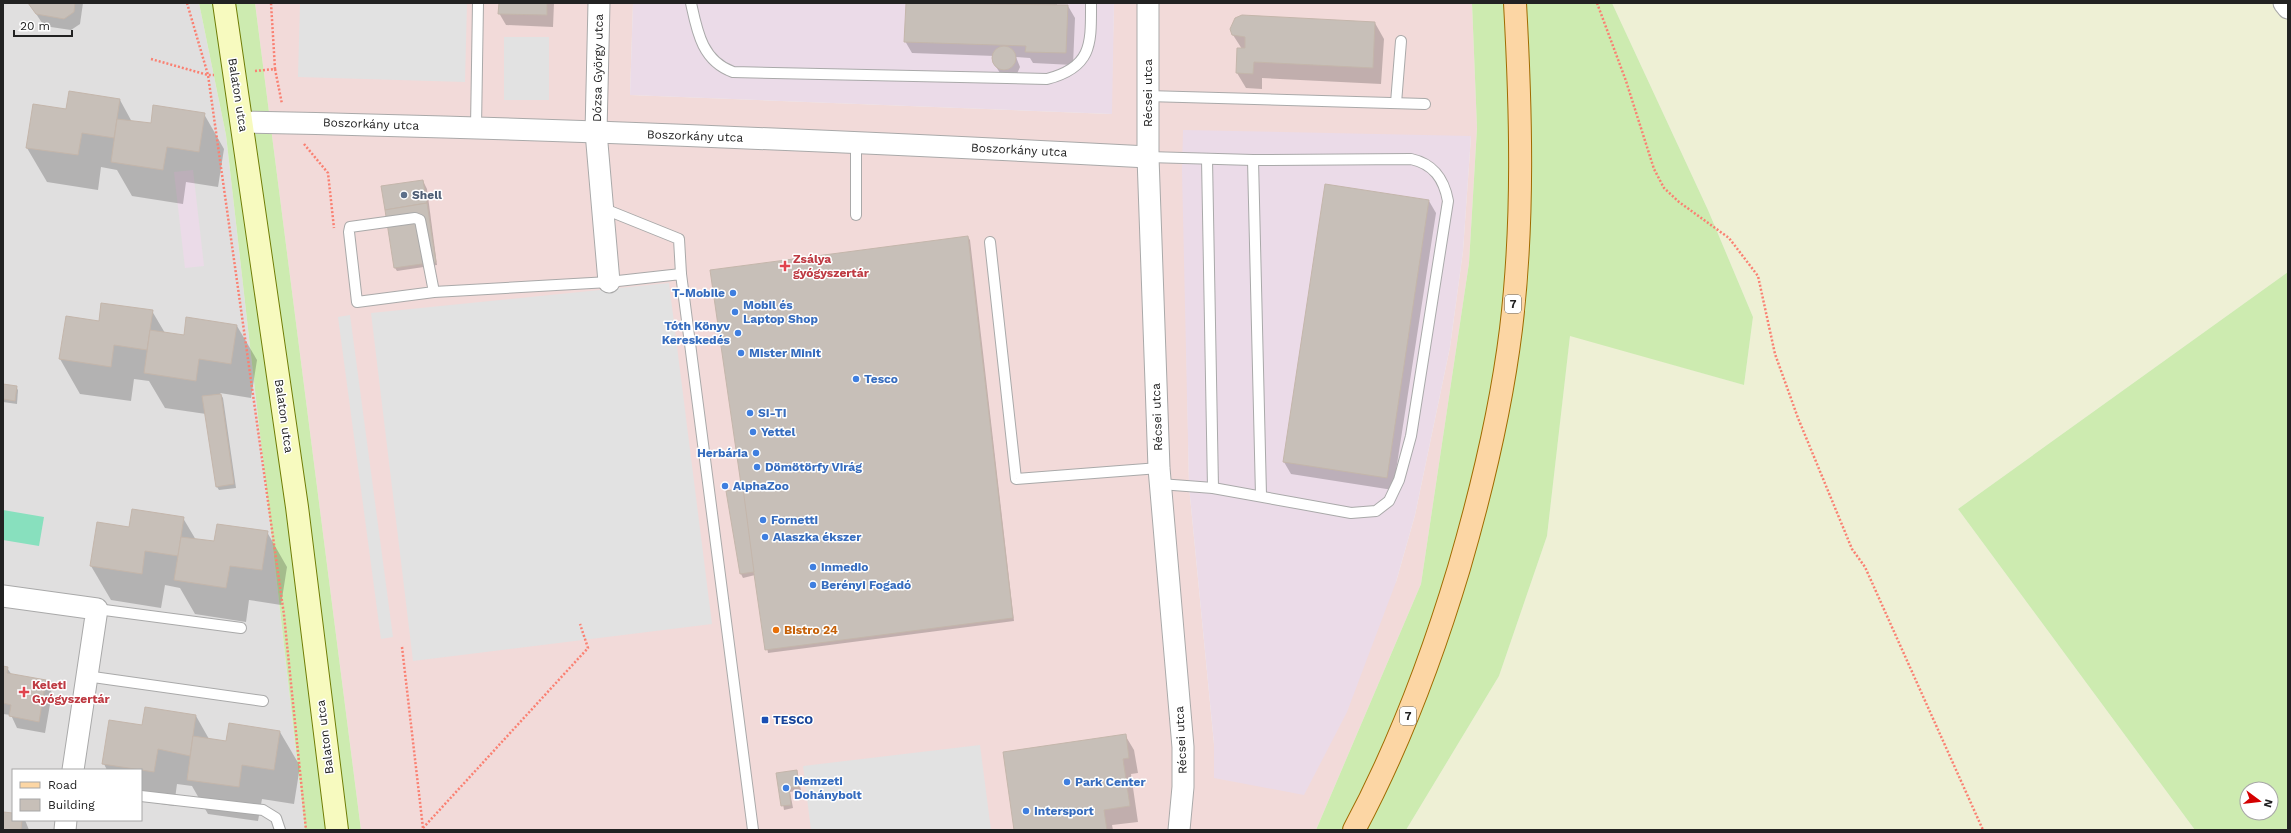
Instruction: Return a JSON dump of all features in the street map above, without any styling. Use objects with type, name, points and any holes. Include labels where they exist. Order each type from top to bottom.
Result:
[{"type":"main road","name":"7","points":[[1354,830],[1375,792],[1422,682],[1473,521],[1492,447],[1509,342],[1517,260],[1520,91],[1515,3]]},
{"type":"street","name":"Balaton utca","points":[[224,3],[243,122],[297,507],[336,830]]},
{"type":"street","name":"Dózsa György utca","points":[[599,3],[596,132],[609,282]]},
{"type":"street","name":"Récsei utca","points":[[1148,3],[1148,157],[1159,476],[1183,747],[1183,787],[1179,830]]},
{"type":"street","points":[[2284,3],[2288,8]]},
{"type":"street","name":"Boszorkány utca","points":[[243,122],[504,128],[856,141],[1148,157]]},
{"type":"street","points":[[3,596],[97,609],[73,769]]},
{"type":"lane","points":[[476,128],[478,3]]},
{"type":"lane","points":[[691,3],[699,39],[704,48],[717,64],[733,72],[1047,79],[1069,72],[1083,60],[1091,40],[1091,3]]},
{"type":"lane","points":[[1396,103],[1401,41]]},
{"type":"lane","points":[[1147,96],[1425,104]]},
{"type":"lane","points":[[856,141],[856,215]]},
{"type":"lane","points":[[990,242],[1016,479],[1159,476],[1213,488],[1261,495],[1351,513],[1376,511],[1390,501],[1399,480],[1411,436],[1448,201],[1440,176],[1433,169],[1418,161],[1253,160],[1148,157]]},
{"type":"lane","points":[[1207,159],[1213,488]]},
{"type":"lane","points":[[1253,160],[1261,495]]},
{"type":"lane","points":[[602,208],[679,239],[682,274],[752,830]]},
{"type":"lane","points":[[434,292],[420,220],[415,218],[350,227],[348,232],[357,302],[434,292],[609,282],[682,274]]},
{"type":"lane","points":[[97,609],[241,628]]},
{"type":"lane","points":[[86,676],[264,701]]},
{"type":"lane","points":[[142,796],[263,810],[276,818],[280,830]]},
{"type":"path","points":[[188,3],[208,76],[284,615],[306,830]]},
{"type":"path","points":[[271,3],[275,69],[286,122],[328,173],[334,234]]},
{"type":"path","points":[[1597,3],[1626,81],[1654,169],[1664,188],[1679,202],[1730,238],[1758,276],[1775,354],[1798,418],[1852,549],[1865,567],[1983,830]]},
{"type":"path","points":[[151,59],[208,76],[275,69]]},
{"type":"path","points":[[422,829],[588,648],[580,624]]},
{"type":"path","points":[[402,647],[422,829]]},
{"type":"shaded area","points":[[3,3],[199,3],[226,135],[305,830],[3,830]]},
{"type":"shaded area","points":[[255,3],[633,3],[630,95],[1111,114],[1114,3],[1472,3],[1477,128],[1469,263],[1421,584],[1316,830],[361,830]],"holes":[[[1471,136],[1463,251],[1450,347],[1415,515],[1396,582],[1214,778],[1214,744],[1189,486],[1183,158]]]},
{"type":"shaded area","points":[[300,3],[467,3],[465,82],[298,77]]},
{"type":"shaded area","points":[[633,3],[1114,3],[1112,114],[630,95]]},
{"type":"shaded area","points":[[504,37],[549,37],[549,100],[504,100]]},
{"type":"shaded area","points":[[1183,130],[1471,136],[1463,251],[1450,347],[1415,515],[1396,582],[1347,712],[1304,795],[1214,778],[1214,744],[1189,486],[1182,171]]},
{"type":"shaded area","points":[[193,170],[204,266],[185,268],[174,172]]},
{"type":"shaded area","points":[[669,283],[712,624],[413,661],[371,313]]},
{"type":"shaded area","points":[[350,315],[393,637],[381,639],[338,317]]},
{"type":"shaded area","points":[[980,745],[991,830],[811,830],[803,766]]},
{"type":"green space","points":[[199,3],[255,3],[361,830],[305,830],[226,135]]},
{"type":"green space","points":[[1472,3],[1612,3],[1708,210],[1753,317],[1744,385],[1570,336],[1547,536],[1499,676],[1406,830],[1316,830],[1421,584],[1469,263],[1477,128]]},
{"type":"green space","points":[[1612,3],[2288,3],[2288,272],[1958,509],[2195,830],[1406,830],[1499,676],[1547,536],[1570,335],[1744,385],[1753,317],[1708,210]]},
{"type":"green space","points":[[2288,272],[2288,830],[2195,830],[1958,509]]},
{"type":"green space","points":[[3,510],[44,517],[39,546],[3,540]]},
{"type":"building","points":[[28,3],[75,3],[74,12],[64,19],[36,14]]},
{"type":"building","points":[[499,3],[547,3],[547,15],[498,14]]},
{"type":"building","points":[[906,3],[1068,5],[1066,53],[1025,52],[1026,46],[904,42]]},
{"type":"building","points":[[1242,15],[1375,22],[1373,68],[1254,62],[1253,74],[1236,73],[1237,48],[1245,48],[1245,37],[1232,35],[1230,29],[1235,18]]},
{"type":"building","points":[[1004,46],[1013,49],[1016,58],[1013,67],[1004,70],[995,67],[992,58],[995,49]]},
{"type":"building","points":[[69,91],[120,99],[114,138],[82,133],[78,155],[26,148],[33,104],[66,109]]},
{"type":"building","points":[[153,105],[205,113],[199,152],[167,147],[163,170],[111,162],[117,119],[151,123]]},
{"type":"building","name":"Shell","points":[[423,180],[427,203],[385,210],[381,186]]},
{"type":"building","points":[[1325,184],[1429,200],[1387,478],[1283,462]]},
{"type":"building","points":[[427,203],[436,262],[394,268],[385,210]]},
{"type":"building","name":"Tesco","points":[[968,236],[1013,618],[765,650],[710,270]]},
{"type":"building","points":[[101,303],[153,310],[147,350],[114,345],[111,367],[59,359],[66,316],[99,321]]},
{"type":"building","points":[[186,317],[237,325],[231,364],[199,359],[196,381],[144,373],[150,330],[184,335]]},
{"type":"building","points":[[3,384],[17,386],[15,401],[3,399]]},
{"type":"building","points":[[221,394],[234,484],[216,487],[202,396]]},
{"type":"building","points":[[743,488],[754,572],[740,574],[726,491]]},
{"type":"building","points":[[132,509],[184,517],[178,556],[145,551],[142,574],[90,566],[97,522],[129,527]]},
{"type":"building","points":[[217,524],[268,531],[262,570],[230,566],[226,588],[174,580],[181,537],[214,541]]},
{"type":"building","name":"Keleti Gyógyszertár","points":[[3,666],[8,667],[7,673],[46,680],[39,722],[9,716],[11,705],[3,703]]},
{"type":"building","points":[[145,707],[196,715],[190,756],[158,749],[154,772],[102,764],[109,720],[142,725]]},
{"type":"building","points":[[229,723],[280,731],[274,770],[242,765],[239,787],[187,780],[193,736],[226,741]]},
{"type":"building","name":"Park Center","points":[[1126,734],[1129,758],[1123,759],[1130,806],[1104,810],[1107,830],[1014,830],[1003,752]]},
{"type":"building","name":"Nemzeti Dohánybolt","points":[[797,770],[799,787],[789,788],[791,805],[781,806],[776,773]]},
{"type":"building","points":[[3,812],[12,813],[12,821],[22,821],[21,830],[3,830]]},
{"type":"place","name":"Shell","points":[[404,195]]},
{"type":"place","name":"Zsálya gyógyszertár","points":[[785,266]]},
{"type":"place","name":"T-Mobile","points":[[733,293]]},
{"type":"place","name":"Mobil és Laptop Shop","points":[[735,312]]},
{"type":"place","name":"Tóth Könyv Kereskedés","points":[[738,333]]},
{"type":"place","name":"Mister Minit","points":[[741,353]]},
{"type":"place","name":"Tesco","points":[[856,379]]},
{"type":"place","name":"SI-TI","points":[[750,413]]},
{"type":"place","name":"Yettel","points":[[753,432]]},
{"type":"place","name":"Herbária","points":[[756,453]]},
{"type":"place","name":"Dömötörfy Virág","points":[[757,467]]},
{"type":"place","name":"AlphaZoo","points":[[725,486]]},
{"type":"place","name":"Fornetti","points":[[763,520]]},
{"type":"place","name":"Alaszka ékszer","points":[[765,537]]},
{"type":"place","name":"inmedio","points":[[813,567]]},
{"type":"place","name":"Berényi Fogadó","points":[[813,585]]},
{"type":"place","name":"Bistro 24","points":[[776,630]]},
{"type":"place","name":"Keleti Gyógyszertár","points":[[24,692]]},
{"type":"place","name":"TESCO","points":[[765,720]]},
{"type":"place","name":"Park Center","points":[[1067,782]]},
{"type":"place","name":"Nemzeti Dohánybolt","points":[[786,788]]},
{"type":"place","name":"Intersport","points":[[1026,811]]}]
